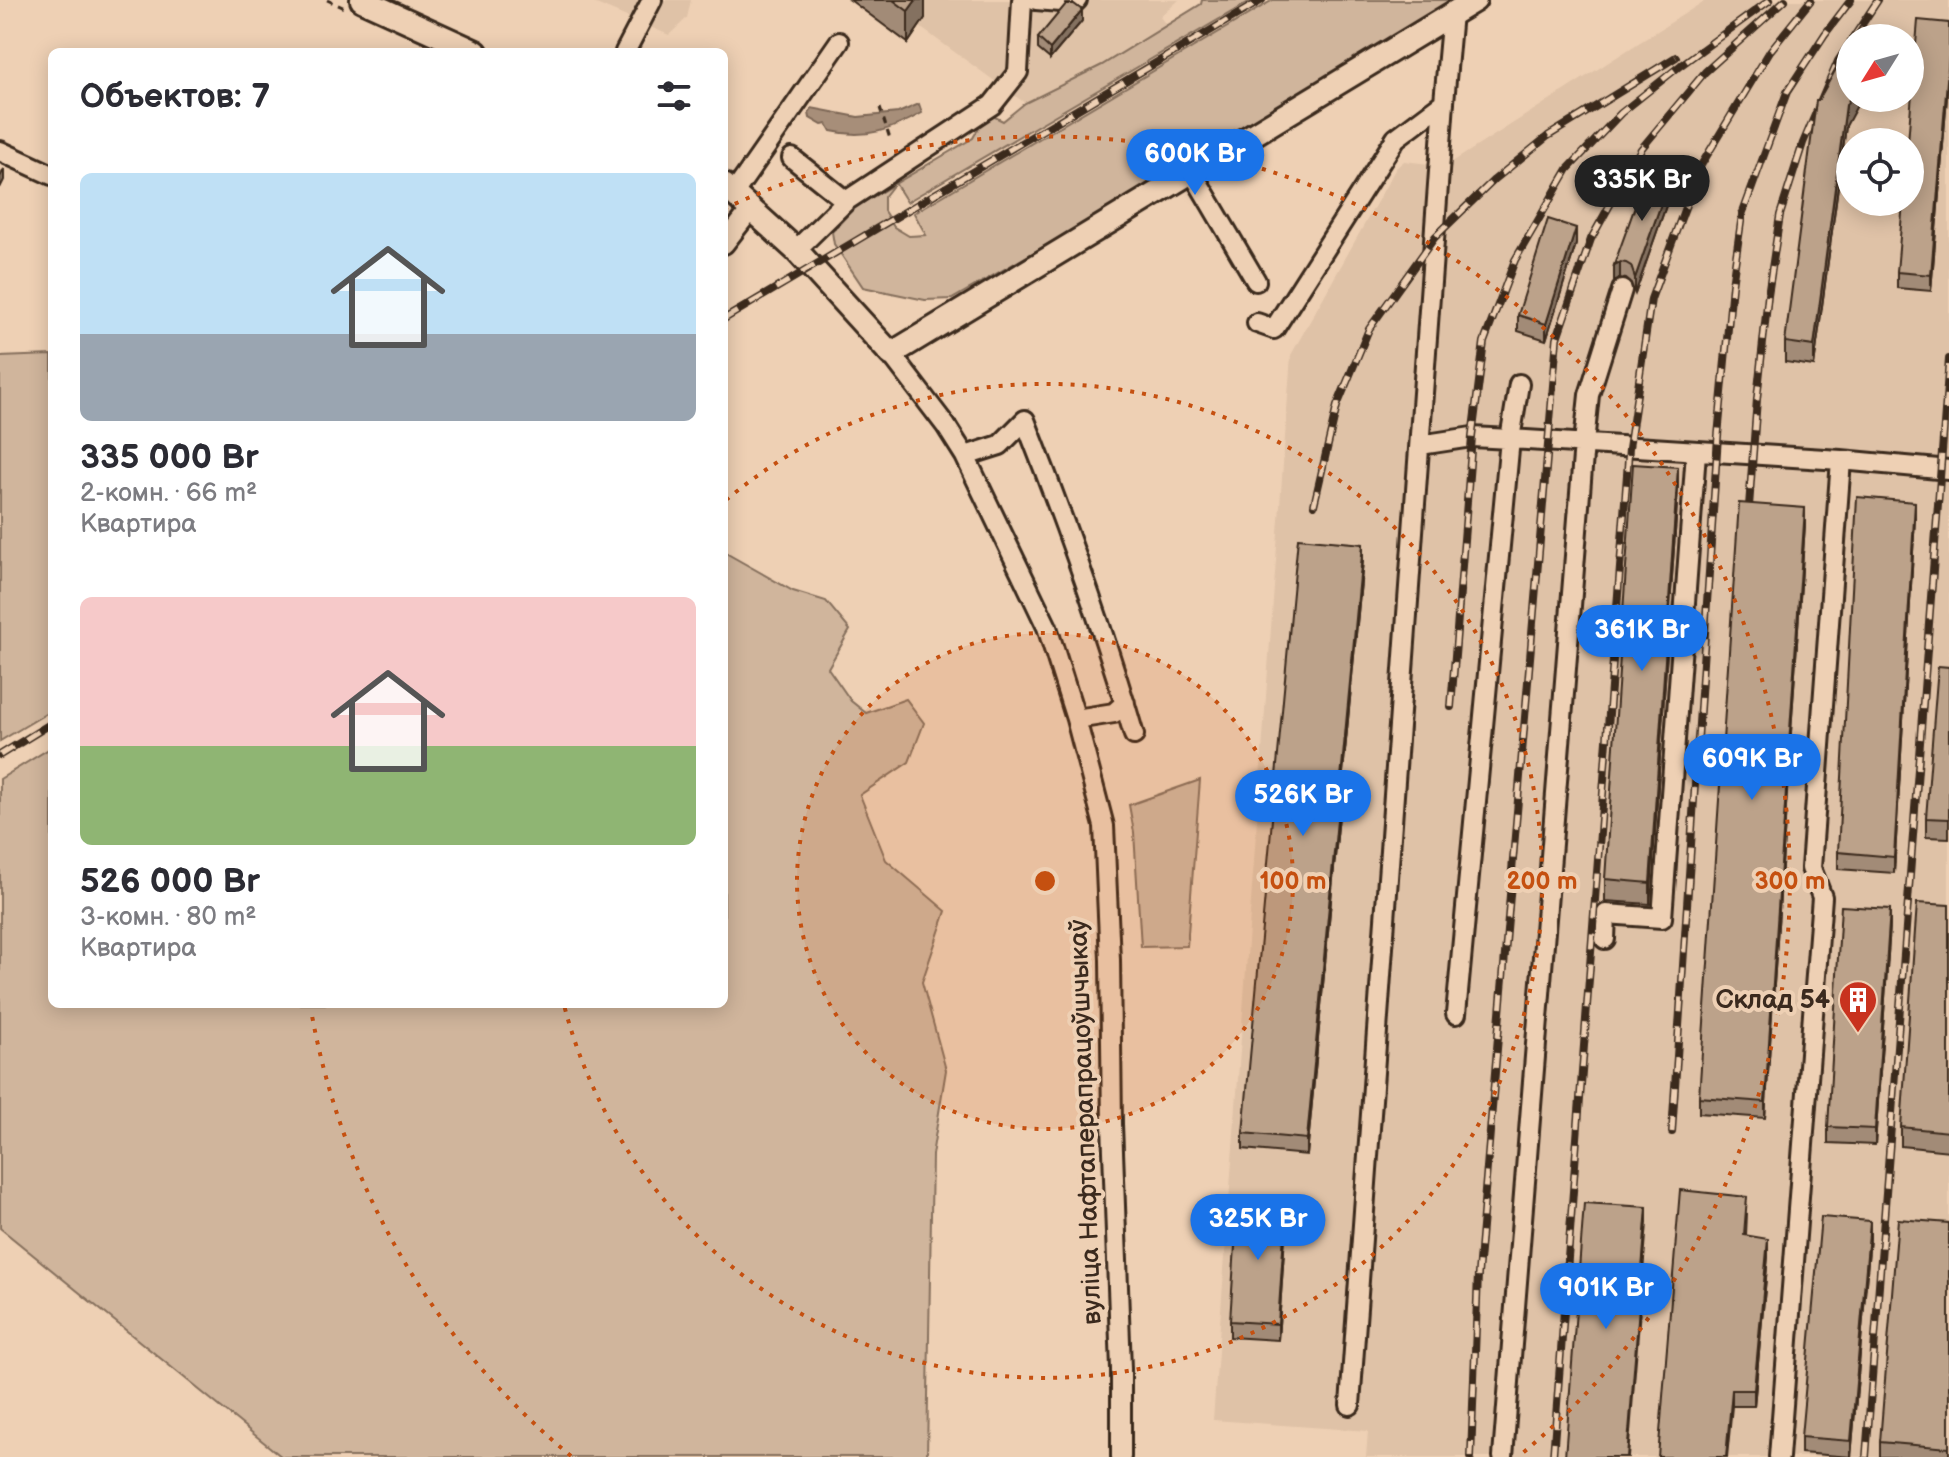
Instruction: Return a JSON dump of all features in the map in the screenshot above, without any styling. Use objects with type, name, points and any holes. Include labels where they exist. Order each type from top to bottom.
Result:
[{"type":"main road","points":[[362,0],[394,6],[469,48]]},
{"type":"main road","points":[[891,354],[1475,0]]},
{"type":"main road","name":"вуліца Нафтаперапрацоўшчыкаў","points":[[729,189],[796,250],[891,354]]},
{"type":"street","points":[[627,48],[652,0]]},
{"type":"street","points":[[796,250],[846,201],[992,105],[1018,72],[1022,0]]},
{"type":"street","points":[[1036,0],[1074,3],[1077,0]]},
{"type":"street","points":[[1350,1405],[1452,13]]},
{"type":"street","points":[[729,189],[839,42]]},
{"type":"street","points":[[1257,323],[1274,329],[1396,138],[1444,102]]},
{"type":"street","points":[[0,151],[48,173]]},
{"type":"street","points":[[792,158],[846,201]]},
{"type":"street","points":[[1192,172],[1256,281]]},
{"type":"street","points":[[728,239],[752,208]]},
{"type":"street","points":[[1503,1457],[1584,443],[1589,395],[1622,290]]},
{"type":"street","name":"вуліца Нафтаперапрацоўшчыкаў","points":[[891,354],[965,456],[1047,627],[1076,719],[1104,826],[1121,1457]]},
{"type":"street","points":[[1456,1014],[1510,439],[1519,384]]},
{"type":"street","points":[[965,456],[1000,445],[1025,420],[1087,585],[1134,735]]},
{"type":"street","points":[[1420,445],[1472,437],[1841,460],[1949,470]]},
{"type":"street","points":[[1605,939],[1606,914],[1662,918],[1696,452]]},
{"type":"street","points":[[1779,1457],[1822,897],[1811,868],[1841,460]]},
{"type":"street","points":[[1076,719],[1114,713],[1125,703]]},
{"type":"path","points":[[880,108],[890,139]]},
{"type":"shaded area","points":[[587,0],[691,0],[687,18],[669,35]]},
{"type":"shaded area","points":[[850,0],[1179,0],[1160,17],[1167,26],[1102,65],[1025,103],[920,27],[908,43]]},
{"type":"shaded area","points":[[1202,0],[1252,0],[907,202],[895,184],[973,138],[987,113],[1003,121],[1025,103],[1102,65],[1201,4]]},
{"type":"shaded area","points":[[1273,0],[1454,0],[1139,192],[952,299],[925,300],[863,287],[834,244],[832,232],[854,208],[894,185],[884,197],[884,211],[894,227],[909,236],[926,235],[914,213]]},
{"type":"shaded area","points":[[1706,0],[1949,0],[1949,1457],[1366,1457],[1368,1431],[1213,1420],[1291,355],[1396,168],[1404,161],[1446,166]]},
{"type":"shaded area","points":[[919,104],[922,113],[900,124],[856,134],[831,131],[827,124],[822,125],[810,118],[809,113],[812,108],[858,117],[898,113]]},
{"type":"shaded area","points":[[48,355],[48,712],[0,741],[0,357]]},
{"type":"shaded area","points":[[728,554],[793,591],[826,601],[850,630],[828,668],[851,701],[866,713],[906,699],[924,723],[909,762],[860,795],[886,860],[946,911],[922,982],[946,1070],[932,1155],[927,1457],[282,1457],[0,1228],[0,779],[48,749],[48,1008],[728,1008]]},
{"type":"shaded area","points":[[1200,780],[1187,946],[1141,947],[1134,832],[1129,805]]},
{"type":"building","points":[[893,0],[916,0],[908,11]]},
{"type":"building","points":[[1066,4],[1074,4],[1082,10],[1050,49],[1038,38]]},
{"type":"building","points":[[1918,20],[1949,23],[1931,275],[1897,272],[1902,216],[1924,216],[1924,128],[1909,128],[1910,112],[1924,112],[1924,24],[1918,24]]},
{"type":"building","points":[[1836,69],[1836,112],[1845,112],[1843,128],[1836,128],[1836,180],[1814,346],[1785,342],[1818,101]]},
{"type":"building","points":[[1646,176],[1668,184],[1635,278],[1631,266],[1620,262],[1614,265]]},
{"type":"building","points":[[1548,219],[1576,228],[1546,324],[1518,315]]},
{"type":"building","points":[[1633,464],[1678,467],[1650,883],[1605,879]]},
{"type":"building","points":[[1857,497],[1915,502],[1894,857],[1838,852]]},
{"type":"building","points":[[1739,503],[1805,508],[1765,1102],[1699,1097]]},
{"type":"building","points":[[1298,538],[1363,544],[1307,1139],[1243,1133]]},
{"type":"building","points":[[1938,666],[1949,667],[1949,819],[1926,818]]},
{"type":"building","points":[[1917,903],[1949,905],[1949,1132],[1901,1127]]},
{"type":"building","name":"Склад 54","points":[[1841,906],[1890,909],[1875,1129],[1828,1127]]},
{"type":"building","points":[[1680,1190],[1747,1197],[1744,1235],[1768,1239],[1754,1390],[1732,1390],[1726,1457],[1658,1457]]},
{"type":"building","points":[[1238,1201],[1286,1204],[1278,1324],[1230,1321]]},
{"type":"building","points":[[1584,1203],[1647,1207],[1627,1457],[1565,1457]]},
{"type":"building","points":[[1821,1217],[1870,1221],[1851,1441],[1801,1437]]},
{"type":"building","points":[[1898,1219],[1949,1223],[1949,1448],[1880,1442]]},
{"type":"railway","points":[[728,317],[1262,0]]},
{"type":"railway","points":[[1451,707],[1472,437],[1484,342],[1515,260],[1568,169],[1621,113],[1770,0]]},
{"type":"railway","points":[[1471,1457],[1478,1274],[1557,338],[1591,239],[1641,149],[1705,72],[1785,0]]},
{"type":"railway","points":[[1553,1457],[1629,448],[1651,299],[1700,167],[1770,51],[1811,0]]},
{"type":"railway","points":[[1672,1132],[1718,436],[1742,215],[1787,92],[1851,0]]},
{"type":"railway","points":[[1862,24],[1878,0]]},
{"type":"railway","points":[[1314,505],[1337,406],[1369,329],[1435,237],[1494,180],[1548,136],[1676,57]]},
{"type":"railway","points":[[1748,520],[1757,399],[1780,215],[1803,143],[1836,66]]},
{"type":"railway","points":[[1866,1457],[1949,359]]},
{"type":"railway","points":[[0,755],[48,725]]},
{"type":"place","name":"Склад 54","points":[[1858,1034]]}]
